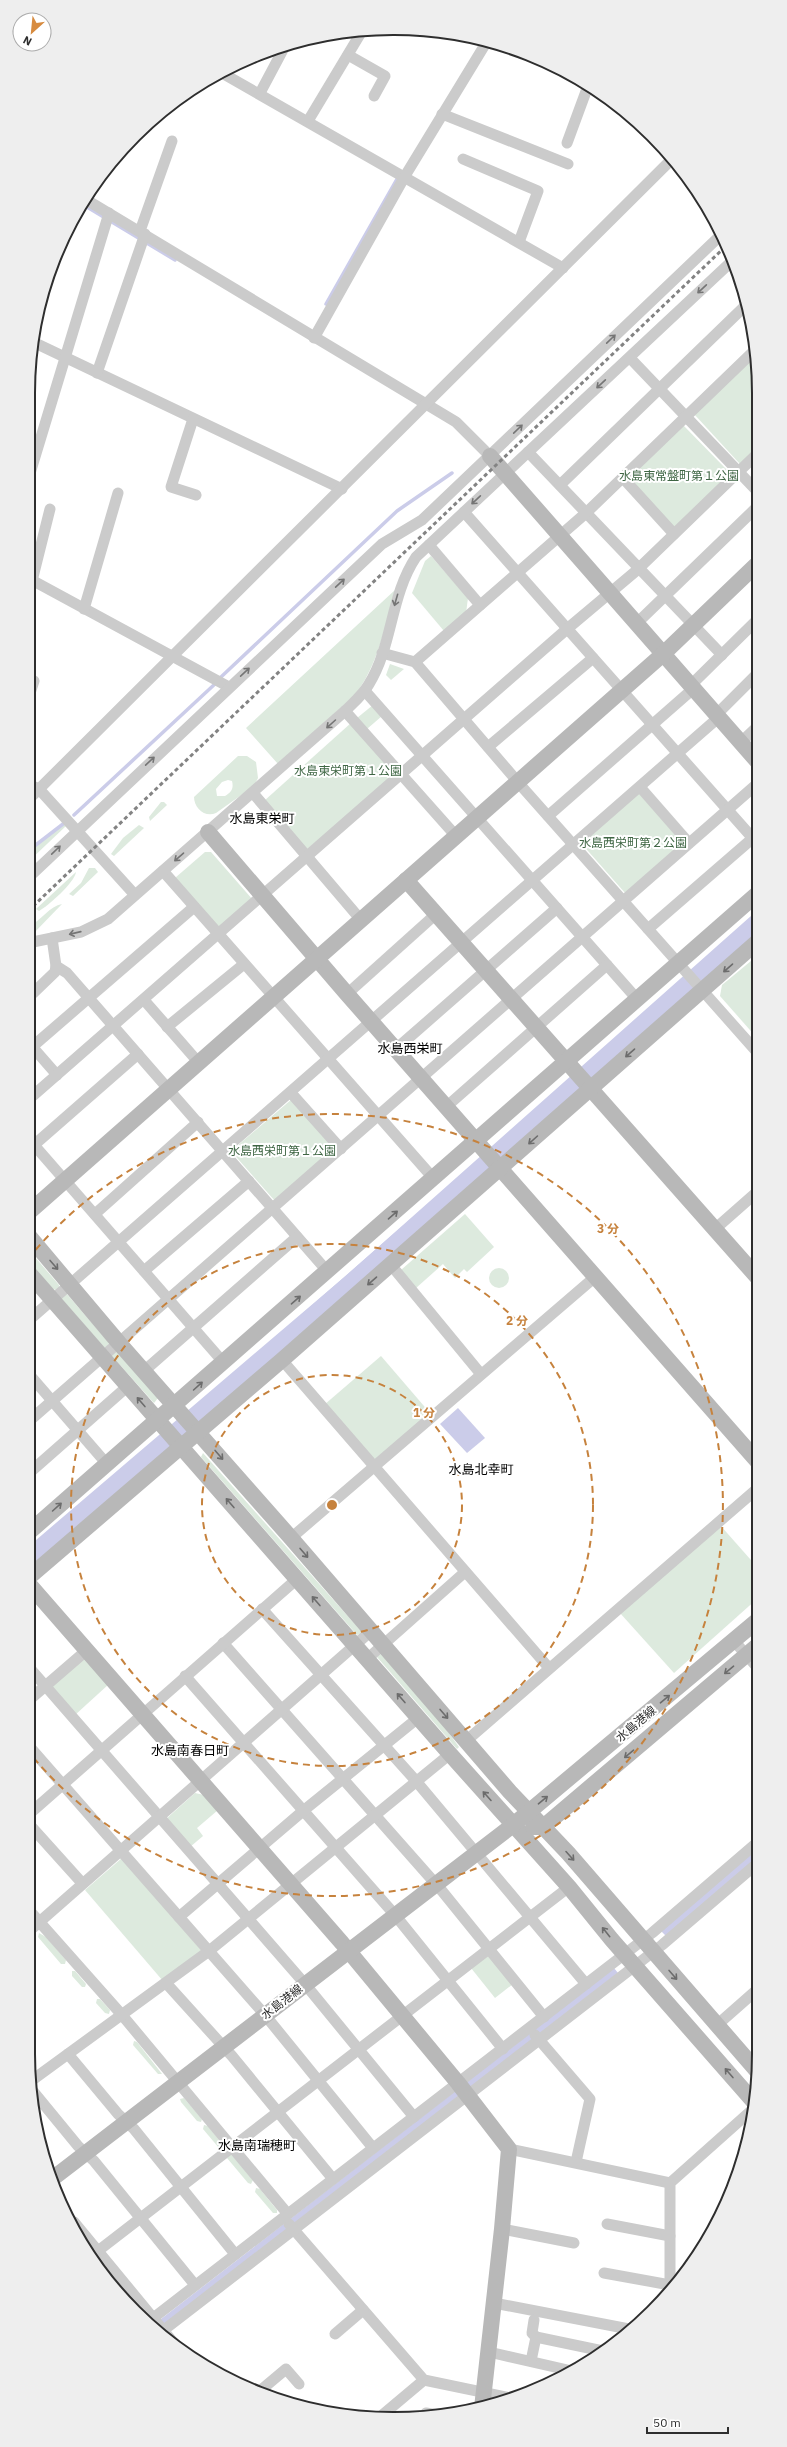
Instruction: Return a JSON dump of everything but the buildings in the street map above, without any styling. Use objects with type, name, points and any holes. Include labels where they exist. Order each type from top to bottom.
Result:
[{"type":"street","points":[[308,121],[358,37]]},
{"type":"street","points":[[314,338],[405,176],[484,47]]},
{"type":"street","points":[[260,94],[281,53]]},
{"type":"street","points":[[348,55],[385,76],[374,96]]},
{"type":"street","points":[[228,76],[563,268]]},
{"type":"street","points":[[567,143],[586,91]]},
{"type":"street","points":[[442,114],[568,164]]},
{"type":"street","points":[[97,373],[172,141]]},
{"type":"street","points":[[463,159],[538,191],[519,242]]},
{"type":"street","points":[[35,793],[668,163]]},
{"type":"street","points":[[90,202],[304,329],[314,338],[427,403],[456,422],[490,456],[662,655],[752,755]]},
{"type":"street","points":[[35,457],[109,213]]},
{"type":"street","points":[[35,871],[382,544],[422,520],[717,239]]},
{"type":"street","points":[[35,942],[82,932],[108,919],[345,711],[365,690],[375,674],[407,571],[416,558],[504,473],[630,358],[728,265]]},
{"type":"street","points":[[560,485],[742,309]]},
{"type":"street","points":[[38,345],[342,489]]},
{"type":"street","points":[[415,662],[586,513],[750,355]]},
{"type":"street","points":[[630,358],[752,486]]},
{"type":"street","points":[[193,419],[171,487],[196,495]]},
{"type":"street","points":[[528,452],[722,655]]},
{"type":"street","points":[[35,1094],[144,1000],[306,856],[639,568],[752,459]]},
{"type":"street","points":[[622,478],[674,534]]},
{"type":"street","points":[[84,609],[118,493]]},
{"type":"street","points":[[35,562],[50,509]]},
{"type":"street","points":[[464,512],[752,838]]},
{"type":"street","points":[[636,624],[752,512]]},
{"type":"street","points":[[429,545],[480,605]]},
{"type":"street","points":[[35,1207],[622,691],[752,569]]},
{"type":"street","points":[[35,583],[229,687]]},
{"type":"street","points":[[548,816],[652,726],[752,625]]},
{"type":"street","points":[[382,653],[415,662],[488,748],[752,1046]]},
{"type":"street","points":[[488,748],[592,658]]},
{"type":"street","points":[[35,1315],[224,1152],[328,1059],[678,754],[752,679]]},
{"type":"street","points":[[365,690],[558,908],[637,1000]]},
{"type":"street","points":[[345,711],[456,836]]},
{"type":"street","points":[[740,742],[752,731]]},
{"type":"street","points":[[35,787],[39,789],[135,895]]},
{"type":"street","points":[[640,787],[689,843]]},
{"type":"street","points":[[35,1416],[169,1300],[272,1208],[752,788]]},
{"type":"street","points":[[253,793],[361,920]]},
{"type":"street","points":[[208,832],[316,959],[752,1455]]},
{"type":"street","points":[[648,929],[752,843]]},
{"type":"street","points":[[163,871],[434,1179]]},
{"type":"street","points":[[406,880],[537,1026],[752,1271]]},
{"type":"street","points":[[35,1527],[106,1463],[170,1435],[188,1420],[224,1363],[434,1179],[489,1156],[580,1076],[637,1000],[683,968],[752,899]]},
{"type":"street","points":[[35,1040],[88,998],[194,907]]},
{"type":"street","points":[[396,1049],[558,908]]},
{"type":"street","points":[[347,994],[436,914]]},
{"type":"street","points":[[35,992],[52,976],[56,966],[52,938]]},
{"type":"street","points":[[35,1571],[170,1435],[188,1420],[282,1360],[391,1265],[489,1156],[580,1076],[700,988],[752,946]]},
{"type":"street","points":[[167,1027],[244,964]]},
{"type":"street","points":[[446,1107],[607,965]]},
{"type":"street","points":[[56,966],[67,973],[328,1272]]},
{"type":"street","points":[[144,1000],[199,1063]]},
{"type":"street","points":[[35,1050],[57,1075]]},
{"type":"street","points":[[35,1139],[138,1054]]},
{"type":"street","points":[[291,1093],[341,1149]]},
{"type":"street","points":[[94,1214],[198,1122]]},
{"type":"street","points":[[35,1146],[224,1363]]},
{"type":"street","points":[[144,1271],[249,1181]]},
{"type":"street","points":[[715,1229],[752,1196]]},
{"type":"street","points":[[144,1371],[298,1237]]},
{"type":"street","points":[[35,1243],[119,1343],[291,1538],[466,1741],[654,1952],[752,2065]]},
{"type":"street","points":[[391,1265],[480,1373]]},
{"type":"street","points":[[291,1538],[480,1373],[595,1277]]},
{"type":"street","points":[[35,1280],[418,1718],[569,1887],[635,1966],[749,2097]]},
{"type":"street","points":[[282,1360],[549,1668]]},
{"type":"street","points":[[35,1381],[106,1463]]},
{"type":"street","points":[[35,1468],[128,1386]]},
{"type":"street","points":[[466,1741],[752,1493]]},
{"type":"street","points":[[367,1659],[465,1572]]},
{"type":"street","points":[[35,1809],[141,1714],[297,1579]]},
{"type":"street","points":[[35,1591],[348,1951],[463,2089],[509,2149],[670,2183]]},
{"type":"street","points":[[262,1609],[478,1852],[586,1984]]},
{"type":"street","name":"水島港線","points":[[56,2176],[513,1825],[752,1625]]},
{"type":"street","points":[[35,1925],[371,1630]]},
{"type":"street","points":[[734,1641],[752,1650]]},
{"type":"street","points":[[223,1643],[436,1884],[544,2016]]},
{"type":"street","points":[[35,1695],[87,1650]]},
{"type":"street","name":"水島港線","points":[[543,1827],[752,1650]]},
{"type":"street","points":[[35,1674],[158,1817],[305,1984],[414,2117]]},
{"type":"street","points":[[185,1676],[395,1915],[503,2048]]},
{"type":"street","points":[[179,1917],[303,1811],[418,1718]]},
{"type":"street","points":[[35,1752],[265,2015],[318,2082],[372,2157]]},
{"type":"street","points":[[36,2077],[208,1951],[450,1754]]},
{"type":"street","points":[[513,1825],[543,1827]]},
{"type":"street","points":[[35,1831],[82,1884]]},
{"type":"street","points":[[158,2323],[195,2285],[235,2254],[288,2221],[333,2179],[372,2157],[414,2117],[463,2089],[503,2048],[534,2034],[544,2016],[643,1940],[752,1847]]},
{"type":"street","points":[[158,2324],[288,2221],[534,2034],[654,1952],[752,1868]]},
{"type":"street","points":[[96,2252],[180,2186],[359,2051],[569,1887]]},
{"type":"street","points":[[35,1917],[122,2015],[232,2147],[288,2221],[424,2380],[483,2400],[502,2229],[509,2149]]},
{"type":"street","points":[[166,1983],[278,2112],[333,2179]]},
{"type":"street","points":[[717,2025],[752,1994]]},
{"type":"street","points":[[534,2034],[590,2099],[576,2162]]},
{"type":"street","points":[[68,2054],[180,2186],[235,2254]]},
{"type":"street","points":[[38,2097],[140,2217],[195,2285]]},
{"type":"street","points":[[670,2282],[670,2183],[746,2116]]},
{"type":"street","points":[[607,2224],[670,2236]]},
{"type":"street","points":[[502,2229],[574,2243]]},
{"type":"street","points":[[87,2240],[145,2312]]},
{"type":"street","points":[[604,2274],[668,2285]]},
{"type":"street","points":[[494,2303],[624,2328]]},
{"type":"street","points":[[335,2334],[363,2310]]},
{"type":"street","points":[[534,2320],[532,2333],[536,2337],[596,2350]]},
{"type":"street","points":[[531,2361],[536,2337]]},
{"type":"street","points":[[489,2352],[564,2369]]},
{"type":"street","points":[[264,2388],[286,2369],[299,2384]]},
{"type":"street","points":[[386,2412],[424,2380]]},
{"type":"green space","points":[[749,360],[750,361],[752,453],[740,464],[694,414]]},
{"type":"green space","name":"水島東常盤町第１公園","points":[[683,425],[730,473],[674,528],[628,480]]},
{"type":"green space","points":[[431,556],[468,598],[466,613],[444,631],[412,593],[425,561]]},
{"type":"green space","points":[[395,590],[375,659],[354,696],[278,764],[246,728]]},
{"type":"green space","points":[[390,664],[404,669],[391,680],[386,675]]},
{"type":"green space","points":[[373,705],[382,716],[367,729],[357,718]]},
{"type":"green space","name":"水島東栄町第１公園","points":[[351,723],[396,774],[305,851],[264,801]]},
{"type":"green space","points":[[238,756],[247,756],[256,762],[258,778],[254,786],[216,813],[208,814],[201,811],[194,801],[194,797]],"holes":[[[228,780],[232,781],[232,790],[225,796],[217,796],[216,789],[222,782]]]},
{"type":"green space","name":"水島西栄町第２公園","points":[[639,793],[684,843],[626,894],[581,843]]},
{"type":"green space","points":[[161,802],[164,802],[167,805],[150,821],[149,817]]},
{"type":"green space","points":[[64,824],[66,826],[35,855],[35,847]]},
{"type":"green space","points":[[139,825],[144,828],[114,856],[111,854],[123,838]]},
{"type":"green space","points":[[205,852],[211,852],[253,900],[218,929],[175,878]]},
{"type":"green space","points":[[89,868],[95,868],[98,872],[73,896],[69,894],[81,883]]},
{"type":"green space","points":[[76,872],[71,882],[54,899],[39,911],[36,909]]},
{"type":"green space","points":[[62,904],[35,932],[35,922],[53,907]]},
{"type":"green space","points":[[752,960],[752,1032],[720,996],[722,985]]},
{"type":"green space","name":"水島西栄町第１公園","points":[[292,1099],[335,1149],[275,1201],[231,1151]]},
{"type":"green space","points":[[465,1214],[494,1247],[467,1272],[464,1269],[455,1278],[443,1264],[416,1288],[401,1270]]},
{"type":"green space","points":[[35,1257],[59,1285],[59,1288],[56,1290],[53,1289],[35,1269]]},
{"type":"green space","points":[[499,1268],[506,1271],[509,1278],[506,1285],[499,1288],[492,1285],[489,1278],[492,1271]]},
{"type":"green space","points":[[66,1293],[109,1343],[107,1348],[104,1347],[61,1298]]},
{"type":"green space","points":[[117,1352],[158,1398],[154,1403],[112,1356],[112,1353]]},
{"type":"green space","points":[[381,1356],[430,1413],[376,1459],[370,1458],[324,1405]]},
{"type":"green space","points":[[203,1453],[361,1631],[361,1633],[357,1635],[201,1457]]},
{"type":"green space","points":[[720,1525],[752,1561],[752,1603],[674,1673],[620,1613]]},
{"type":"green space","points":[[382,1653],[438,1718],[459,1747],[457,1749],[377,1657]]},
{"type":"green space","points":[[84,1657],[109,1684],[75,1715],[50,1686]]},
{"type":"green space","points":[[195,1793],[204,1795],[218,1810],[197,1828],[203,1836],[190,1847],[166,1819]]},
{"type":"green space","points":[[122,1858],[202,1951],[163,1981],[85,1890]]},
{"type":"green space","points":[[39,1933],[46,1937],[66,1960],[65,1964],[61,1964],[38,1937]]},
{"type":"green space","points":[[489,1954],[513,1984],[495,1998],[471,1968]]},
{"type":"green space","points":[[72,1971],[75,1971],[86,1984],[85,1987],[82,1987],[72,1976]]},
{"type":"green space","points":[[97,1999],[100,1999],[110,2010],[109,2014],[105,2013],[96,2003]]},
{"type":"green space","points":[[134,2041],[137,2042],[162,2074],[158,2074],[133,2045]]},
{"type":"green space","points":[[184,2098],[202,2119],[201,2122],[197,2121],[181,2102],[180,2099]]},
{"type":"green space","points":[[204,2125],[208,2126],[223,2145],[223,2148],[219,2148],[203,2129]]},
{"type":"green space","points":[[231,2154],[253,2180],[251,2184],[248,2183],[227,2158]]},
{"type":"green space","points":[[256,2188],[260,2189],[277,2210],[277,2213],[273,2213],[255,2192]]},
{"type":"water","points":[[458,1408],[485,1438],[467,1453],[440,1424]]},
{"type":"water","points":[[752,1853],[752,1862],[666,1936],[661,1931]]},
{"type":"water","points":[[614,1968],[618,1973],[161,2326],[155,2322],[161,2319]]},
{"type":"waterway","points":[[326,304],[397,179]]},
{"type":"waterway","points":[[87,207],[175,260]]},
{"type":"waterway","points":[[221,677],[397,511],[452,473]]},
{"type":"waterway","points":[[74,815],[216,683]]},
{"type":"waterway","points":[[35,846],[63,824]]},
{"type":"waterway","points":[[581,1073],[683,983],[752,919]]},
{"type":"waterway","points":[[35,1554],[355,1281],[752,928]]},
{"type":"waterway","points":[[490,1152],[575,1078]]},
{"type":"waterway","points":[[188,1416],[484,1157]]},
{"type":"waterway","points":[[171,1431],[182,1422]]},
{"type":"waterway","points":[[35,1547],[165,1436]]},
{"type":"railway","points":[[35,904],[722,250]]},
{"type":"district","name":"水島東栄町","points":[[262,818]]},
{"type":"district","name":"水島西栄町","points":[[410,1048]]},
{"type":"district","name":"水島北幸町","points":[[481,1469]]},
{"type":"district","name":"水島南春日町","points":[[190,1750]]},
{"type":"district","name":"水島南瑞穂町","points":[[257,2145]]}]
